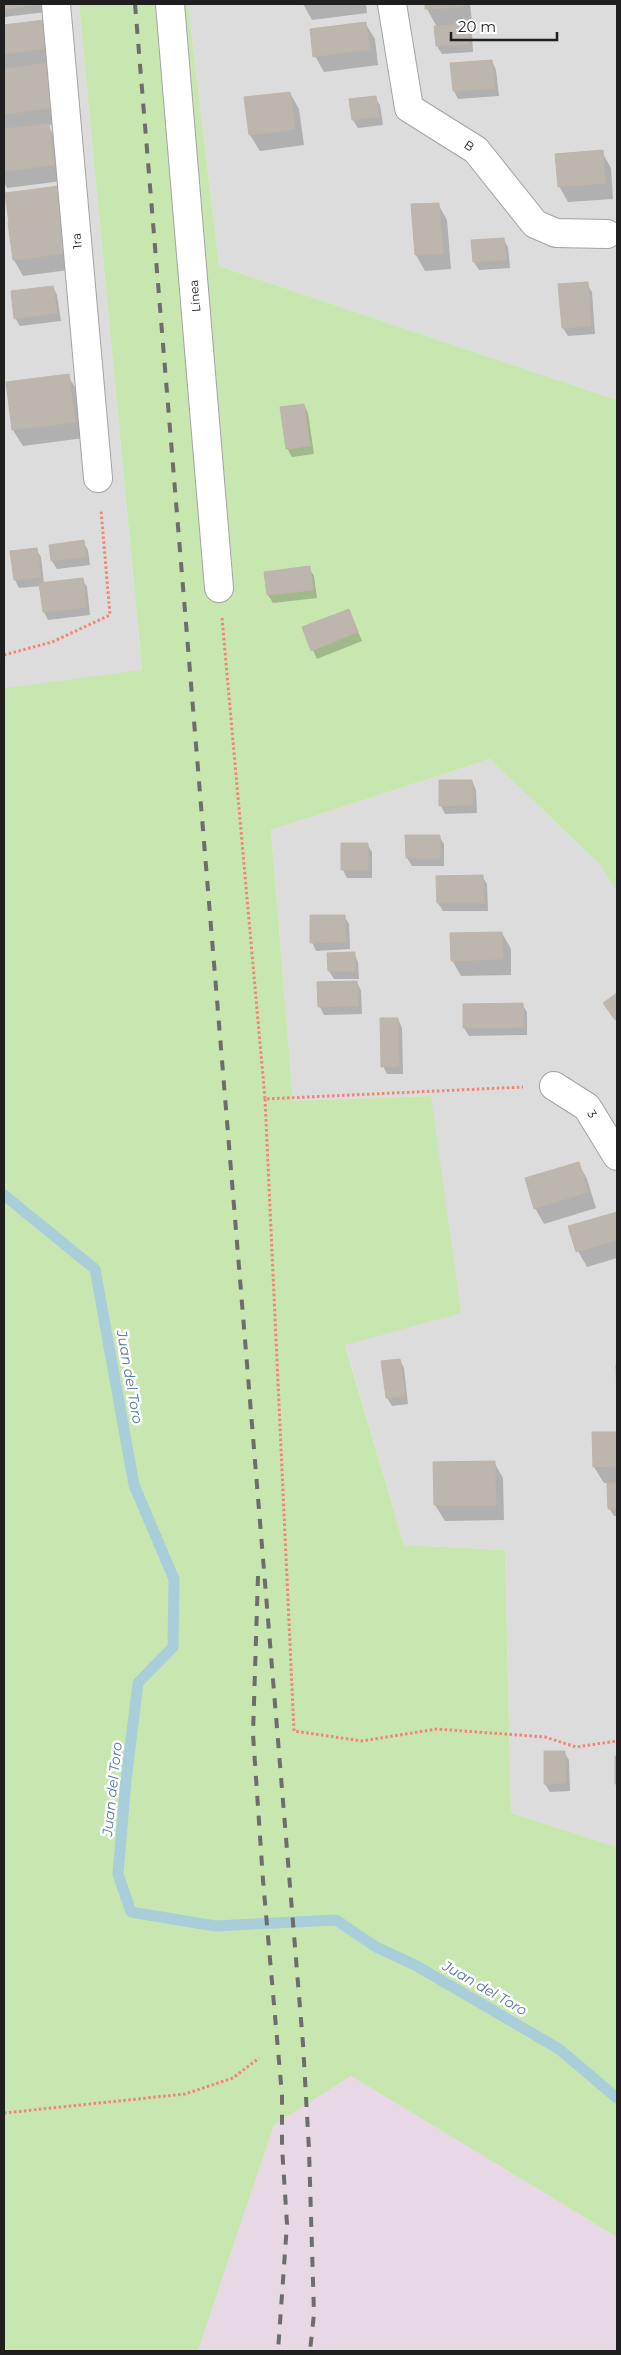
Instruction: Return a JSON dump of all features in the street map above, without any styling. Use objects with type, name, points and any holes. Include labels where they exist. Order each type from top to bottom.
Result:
[{"type":"street","name":"1ra","points":[[56,4],[98,478]]},
{"type":"street","name":"Línea","points":[[170,4],[220,588]]},
{"type":"street","name":"B","points":[[392,4],[409,108],[476,150],[535,224],[556,233],[608,234]]},
{"type":"street","name":"3","points":[[554,1086],[588,1107],[617,1156]]},
{"type":"path","points":[[4,655],[52,642],[110,615],[98,478]]},
{"type":"path","points":[[220,588],[265,1099],[294,1731],[362,1741],[437,1729],[545,1737],[576,1747],[617,1741]]},
{"type":"path","points":[[265,1099],[554,1086]]},
{"type":"path","points":[[4,2113],[185,2094],[234,2078],[259,2058]]},
{"type":"shaded area","points":[[4,4],[79,4],[142,671],[4,688]]},
{"type":"shaded area","points":[[188,4],[617,4],[617,400],[219,266]]},
{"type":"shaded area","points":[[490,759],[601,866],[617,892],[617,1847],[511,1813],[505,1550],[404,1545],[345,1344],[431,1096],[293,1101],[271,830]]},
{"type":"shaded area","points":[[351,2076],[617,2237],[617,2351],[198,2351],[274,2125]]},
{"type":"green space","points":[[79,4],[188,4],[219,266],[617,400],[617,892],[601,866],[490,759],[271,830],[293,1101],[431,1096],[461,1313],[345,1345],[404,1545],[505,1550],[511,1813],[617,1847],[617,2237],[351,2076],[274,2125],[198,2351],[4,2351],[4,688],[142,670]]},
{"type":"building","points":[[4,4],[43,4],[4,9]]},
{"type":"building","points":[[425,4],[463,4],[463,7],[425,9]]},
{"type":"building","points":[[44,20],[47,48],[4,54],[4,25]]},
{"type":"building","points":[[366,22],[370,49],[313,57],[310,29]]},
{"type":"building","points":[[468,24],[469,44],[436,46],[434,26]]},
{"type":"building","points":[[492,60],[495,88],[453,91],[450,63]]},
{"type":"building","points":[[46,63],[52,108],[4,114],[4,69]]},
{"type":"building","points":[[290,92],[295,129],[249,135],[244,97]]},
{"type":"building","points":[[376,96],[379,117],[352,120],[349,99]]},
{"type":"building","points":[[49,124],[54,165],[4,171],[4,129]]},
{"type":"building","points":[[603,150],[605,183],[558,187],[555,154]]},
{"type":"building","points":[[59,186],[63,217],[9,223],[5,193]]},
{"type":"building","points":[[439,203],[443,254],[415,255],[411,204]]},
{"type":"building","points":[[63,217],[67,253],[13,260],[8,223]]},
{"type":"building","points":[[504,238],[506,260],[473,262],[471,240]]},
{"type":"building","points":[[588,282],[591,326],[562,328],[558,284]]},
{"type":"building","points":[[53,286],[57,313],[14,319],[11,291]]},
{"type":"building","points":[[69,374],[75,422],[12,430],[6,382]]},
{"type":"building","points":[[304,404],[310,446],[286,449],[280,407]]},
{"type":"building","points":[[84,540],[86,557],[51,561],[49,545]]},
{"type":"building","points":[[37,548],[41,577],[14,580],[10,551]]},
{"type":"building","points":[[310,566],[313,590],[267,595],[264,572]]},
{"type":"building","points":[[83,578],[86,607],[43,612],[39,583]]},
{"type":"building","points":[[349,609],[358,632],[311,651],[302,627]]},
{"type":"building","points":[[439,780],[472,780],[473,805],[439,806]]},
{"type":"building","points":[[405,835],[440,835],[440,858],[406,858]]},
{"type":"building","points":[[341,843],[368,843],[368,870],[341,870]]},
{"type":"building","points":[[483,875],[484,903],[437,903],[436,876]]},
{"type":"building","points":[[310,915],[345,915],[346,942],[310,943]]},
{"type":"building","points":[[502,932],[503,959],[451,961],[450,933]]},
{"type":"building","points":[[355,952],[355,971],[328,971],[327,953]]},
{"type":"building","points":[[357,981],[358,1006],[318,1007],[317,982]]},
{"type":"building","points":[[617,993],[617,1019],[615,1020],[603,1003]]},
{"type":"building","points":[[523,1003],[524,1027],[463,1028],[463,1004]]},
{"type":"building","points":[[380,1018],[398,1018],[399,1066],[381,1067]]},
{"type":"building","points":[[579,1162],[588,1192],[534,1209],[525,1178]]},
{"type":"building","points":[[617,1212],[617,1240],[576,1252],[568,1226]]},
{"type":"building","points":[[400,1359],[405,1396],[386,1398],[381,1361]]},
{"type":"building","points":[[616,1365],[617,1365],[617,1399]]},
{"type":"building","points":[[592,1432],[617,1432],[617,1466],[593,1467]]},
{"type":"building","points":[[495,1461],[496,1505],[434,1505],[433,1462]]},
{"type":"building","points":[[607,1483],[617,1483],[617,1508],[608,1509]]},
{"type":"building","points":[[544,1751],[565,1751],[566,1783],[544,1784]]},
{"type":"building","points":[[615,1756],[617,1756],[617,1784],[615,1784]]},
{"type":"waterway","name":"Juan del Toro","points":[[4,1195],[95,1269],[134,1485],[174,1579],[173,1647],[138,1683],[126,1780],[118,1874],[131,1912],[215,1926],[336,1920],[376,1947],[415,1965],[559,2049],[617,2098]]},
{"type":"railway","points":[[135,4],[303,2044],[309,2150],[314,2314],[310,2351]]},
{"type":"railway","points":[[258,1576],[253,1734],[263,1880],[282,2095],[282,2147],[287,2224],[278,2351]]}]
